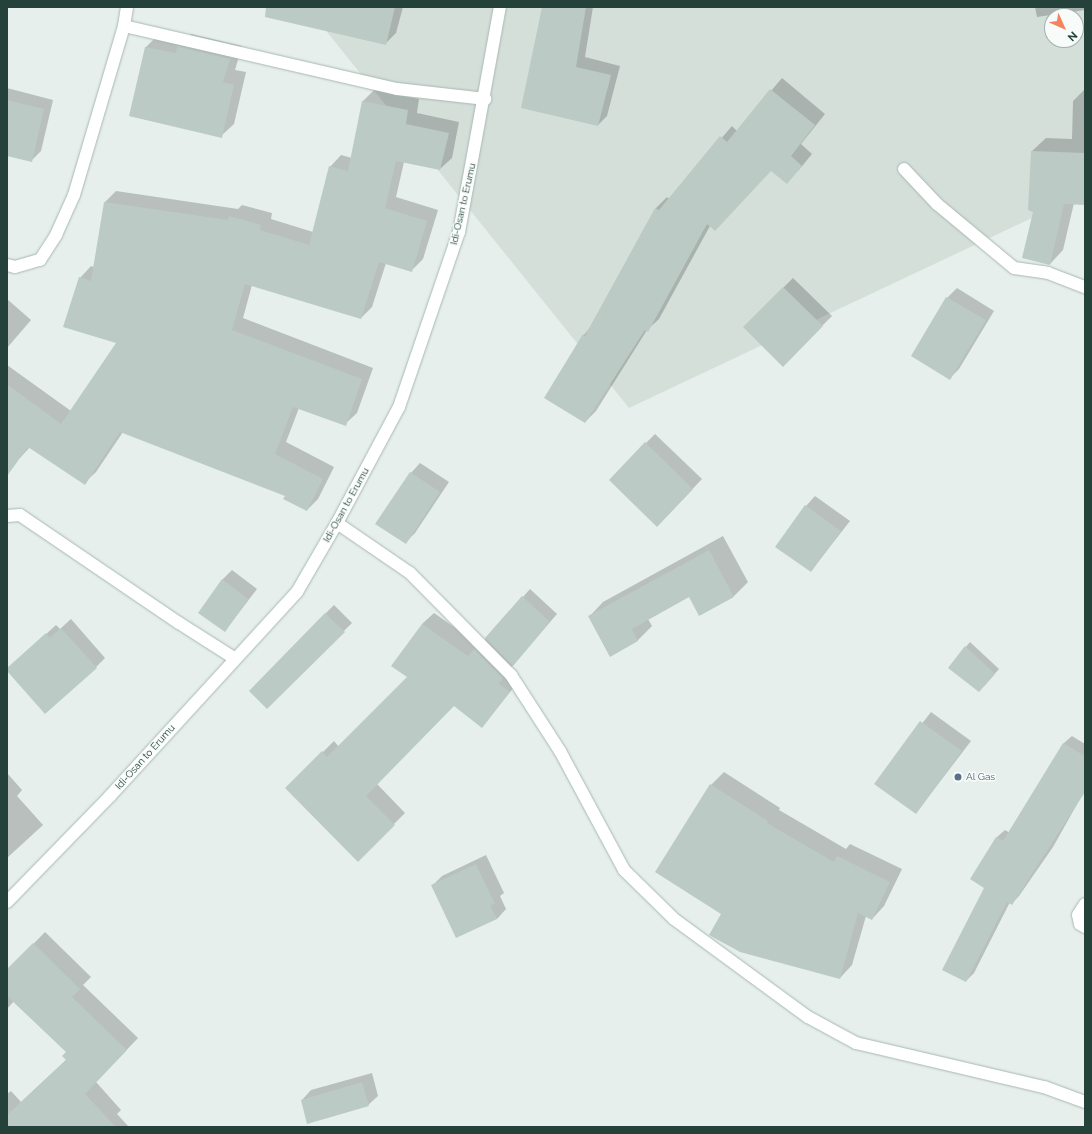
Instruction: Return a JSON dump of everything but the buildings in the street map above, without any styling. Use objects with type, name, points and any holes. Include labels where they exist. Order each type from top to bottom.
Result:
[{"type":"street","points":[[7,265],[15,267],[40,260],[56,235],[74,195],[124,26],[127,7]]},
{"type":"street","name":"Idi-Osan to Erumu","points":[[7,902],[110,796],[234,658],[297,592],[337,524],[399,407],[459,232],[485,99],[500,7]]},
{"type":"street","points":[[124,26],[397,89],[485,99]]},
{"type":"street","points":[[904,169],[937,204],[1014,268],[1048,273],[1085,287]]},
{"type":"street","points":[[7,516],[20,515],[179,624],[234,658]]},
{"type":"street","points":[[337,524],[410,572],[511,675],[560,752],[624,870],[674,918],[808,1017],[856,1043],[1044,1087],[1085,1102]]},
{"type":"street","points":[[1085,904],[1078,915],[1080,924],[1085,927]]},
{"type":"shaded area","points":[[307,7],[1085,7],[1085,193],[629,408]]},
{"type":"place","name":"Al Gas","points":[[958,777]]}]
